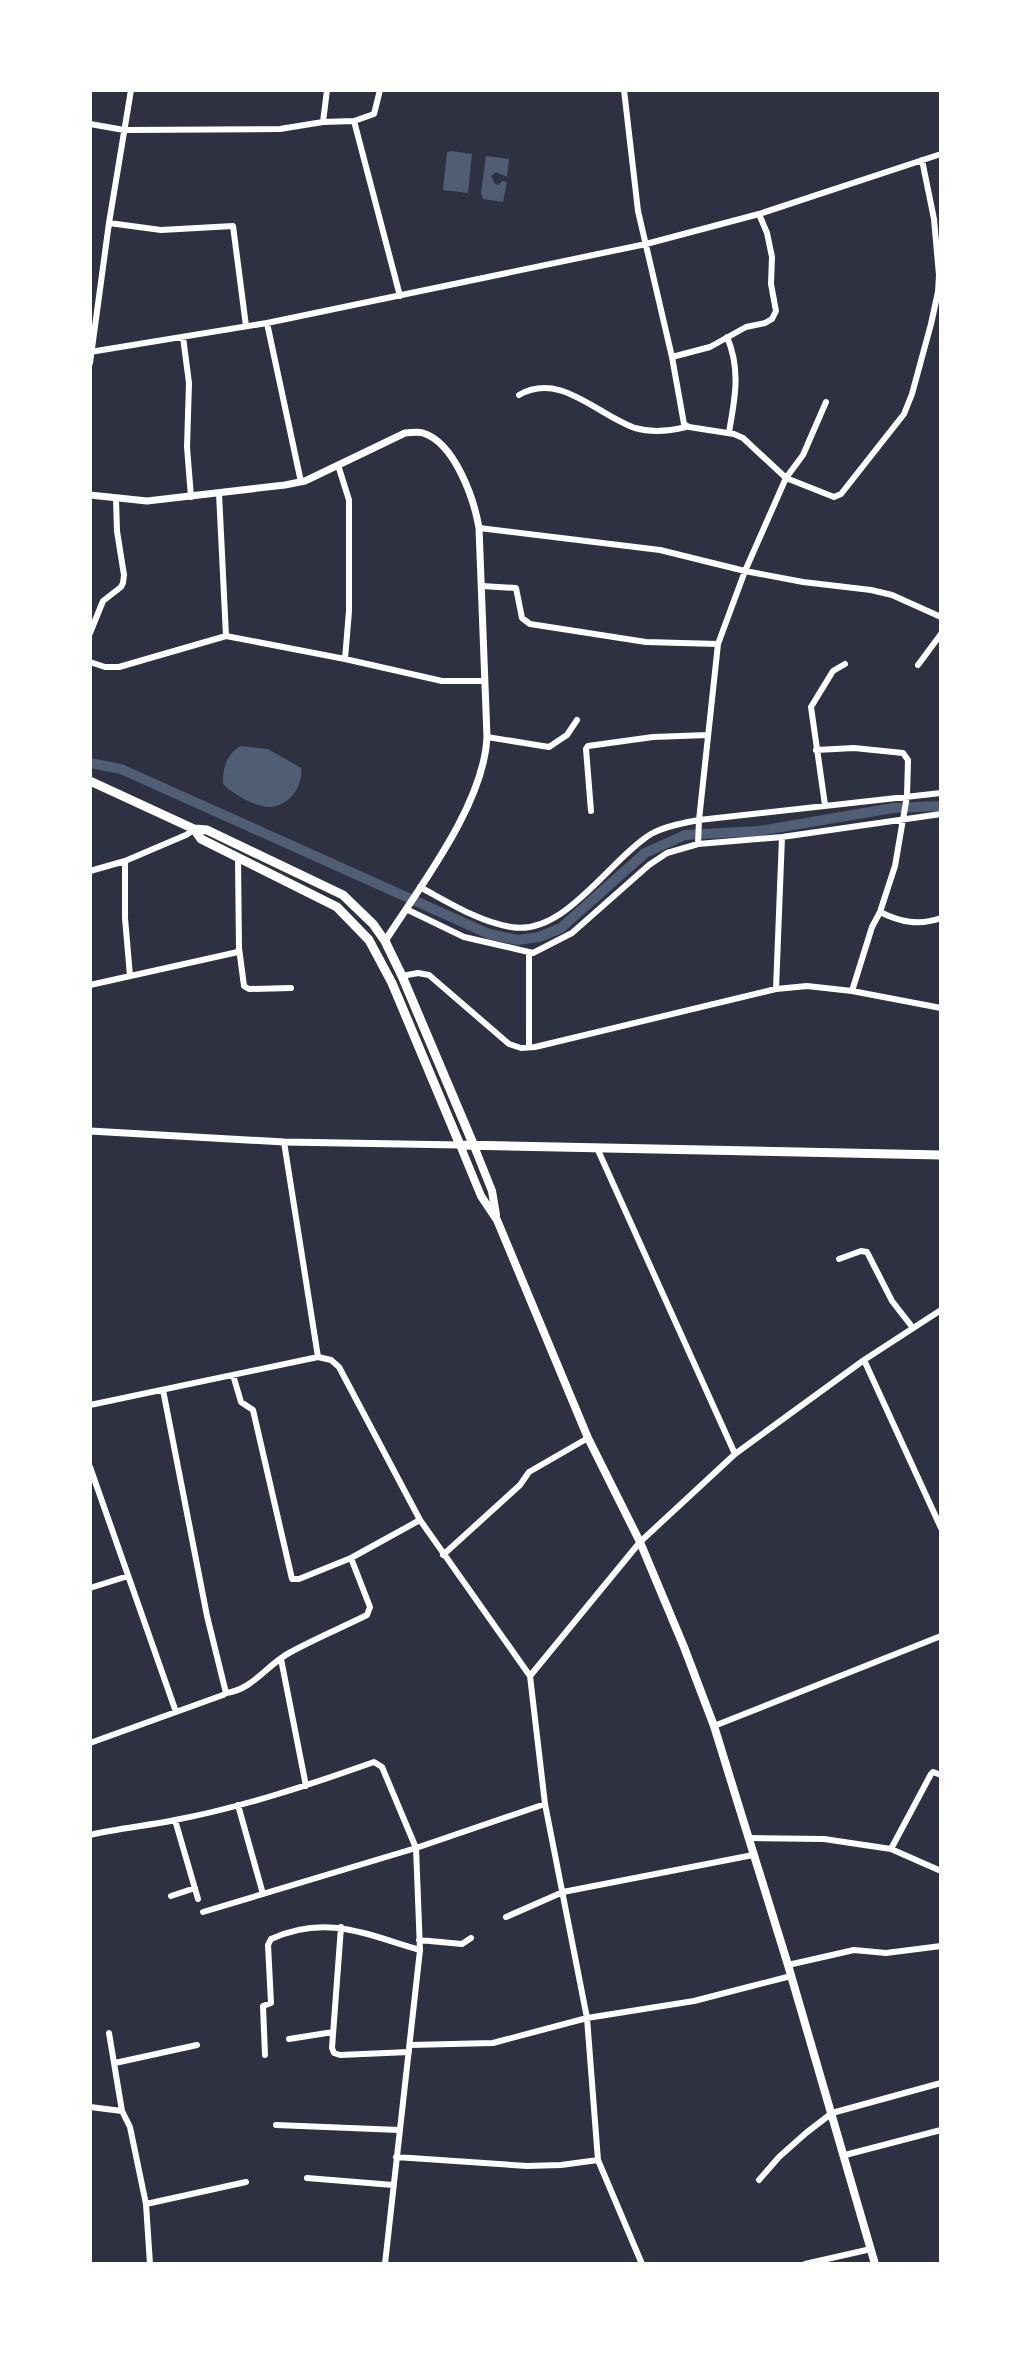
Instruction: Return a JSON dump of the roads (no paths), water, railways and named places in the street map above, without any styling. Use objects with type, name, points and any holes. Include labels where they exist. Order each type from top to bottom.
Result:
[{"type":"main road","points":[[90,781],[194,829],[207,830],[343,895],[373,924],[402,976],[474,1146],[492,1191],[497,1220]]},
{"type":"main road","points":[[194,829],[201,839],[337,907],[369,940],[392,983],[481,1196],[497,1220],[588,1438],[640,1542],[714,1726],[845,2155],[875,2264]]},
{"type":"main road","points":[[460,1145],[941,1155]]},
{"type":"street","points":[[90,363],[131,90]]},
{"type":"street","points":[[323,122],[327,90]]},
{"type":"street","points":[[90,124],[124,130],[280,129],[354,121],[374,114],[380,90]]},
{"type":"street","points":[[624,90],[638,211],[686,427]]},
{"type":"street","points":[[354,121],[400,296]]},
{"type":"street","points":[[91,352],[267,323],[646,244],[759,214],[941,154]]},
{"type":"street","points":[[519,395],[531,388],[551,388],[572,395],[636,428],[669,431],[686,427],[729,432],[743,438],[786,478],[834,497],[841,494],[904,414],[940,292],[938,219],[922,160]]},
{"type":"street","points":[[672,357],[710,347],[746,327],[772,319],[776,311],[771,284],[772,257],[759,214]]},
{"type":"street","points":[[109,223],[161,230],[233,226],[246,326]]},
{"type":"street","points":[[267,323],[301,482]]},
{"type":"street","points":[[183,337],[189,383],[187,447],[191,497]]},
{"type":"street","points":[[727,337],[737,377],[729,432]]},
{"type":"street","points":[[698,844],[718,644],[745,571],[786,478],[803,455],[826,402]]},
{"type":"street","points":[[90,495],[147,501],[301,482],[405,433],[420,432],[433,437],[455,462],[467,486],[479,528],[487,737],[485,759],[460,823],[385,941]]},
{"type":"street","points":[[338,465],[349,500],[349,611],[345,659]]},
{"type":"street","points":[[219,493],[226,636]]},
{"type":"street","points":[[90,633],[103,601],[123,583],[116,499]]},
{"type":"street","points":[[479,528],[660,550],[745,571],[881,592],[941,617]]},
{"type":"street","points":[[482,586],[516,588],[522,618],[530,624],[646,642],[718,644]]},
{"type":"street","points":[[918,665],[941,634]]},
{"type":"street","points":[[90,662],[119,667],[226,636],[442,681],[484,681]]},
{"type":"street","points":[[825,805],[812,705],[833,671],[845,664]]},
{"type":"street","points":[[487,737],[549,747],[567,735],[577,720]]},
{"type":"street","points":[[591,811],[586,749],[590,745],[653,737],[708,735]]},
{"type":"street","points":[[816,750],[854,748],[903,753],[908,760],[906,799],[895,866],[852,991]]},
{"type":"street","points":[[418,889],[462,910],[512,928],[537,926],[574,905],[626,852],[652,833],[699,820],[941,793]]},
{"type":"street","points":[[407,907],[464,937],[529,954],[572,933],[657,858],[698,844],[782,837],[903,816],[941,814]]},
{"type":"street","points":[[90,871],[125,861],[194,829]]},
{"type":"street","points":[[776,989],[782,837]]},
{"type":"street","points":[[238,859],[239,948],[244,986],[249,989],[291,988]]},
{"type":"street","points":[[125,861],[125,918],[130,976]]},
{"type":"street","points":[[880,912],[898,921],[915,923],[941,918]]},
{"type":"street","points":[[90,985],[236,953],[239,948]]},
{"type":"street","points":[[529,954],[529,1047]]},
{"type":"street","points":[[402,976],[418,973],[429,975],[509,1044],[521,1048],[776,989],[807,986],[941,1008]]},
{"type":"street","points":[[90,1131],[284,1142],[460,1145]]},
{"type":"street","points":[[284,1142],[318,1357]]},
{"type":"street","points":[[597,1148],[735,1454]]},
{"type":"street","points":[[839,1259],[861,1251],[867,1252],[892,1301],[913,1328]]},
{"type":"street","points":[[530,1676],[640,1542],[735,1454],[864,1360],[941,1310]]},
{"type":"street","points":[[90,1405],[318,1357],[331,1360],[339,1367],[420,1520],[530,1676],[545,1804],[587,2018],[598,2160],[642,2264]]},
{"type":"street","points":[[864,1360],[941,1528]]},
{"type":"street","points":[[233,1375],[241,1402],[253,1410],[292,1579],[351,1558],[420,1520]]},
{"type":"street","points":[[163,1390],[207,1616],[226,1693]]},
{"type":"street","points":[[443,1555],[520,1485],[529,1472],[588,1438]]},
{"type":"street","points":[[90,1467],[176,1712]]},
{"type":"street","points":[[90,1743],[235,1692],[285,1655],[367,1615],[370,1612],[351,1558]]},
{"type":"street","points":[[90,1588],[128,1576]]},
{"type":"street","points":[[714,1726],[941,1636]]},
{"type":"street","points":[[281,1659],[306,1786]]},
{"type":"street","points":[[90,1835],[238,1805],[379,1763],[416,1848],[420,1950],[385,2264]]},
{"type":"street","points":[[891,1849],[931,1774],[936,1772],[941,1775]]},
{"type":"street","points":[[203,1912],[416,1848],[545,1804]]},
{"type":"street","points":[[238,1805],[263,1894]]},
{"type":"street","points":[[175,1820],[198,1899]]},
{"type":"street","points":[[748,1838],[824,1839],[891,1849],[941,1871]]},
{"type":"street","points":[[506,1917],[563,1892],[753,1855]]},
{"type":"street","points":[[171,1896],[195,1888]]},
{"type":"street","points":[[265,2055],[263,2006],[271,2003],[268,1945],[271,1939],[314,1926],[341,1927],[420,1950]]},
{"type":"street","points":[[341,1927],[332,2048],[334,2053],[340,2055],[493,2043],[587,2018],[694,2001],[791,1976]]},
{"type":"street","points":[[419,1940],[462,1944],[471,1938]]},
{"type":"street","points":[[788,1965],[854,1950],[886,1953],[941,1946]]},
{"type":"street","points":[[289,2039],[333,2032]]},
{"type":"street","points":[[109,2033],[122,2111],[130,2127],[146,2204],[150,2264]]},
{"type":"street","points":[[115,2063],[197,2045]]},
{"type":"street","points":[[759,2180],[779,2157],[832,2113],[941,2083]]},
{"type":"street","points":[[90,2107],[122,2111]]},
{"type":"street","points":[[276,2125],[399,2130]]},
{"type":"street","points":[[845,2155],[941,2130]]},
{"type":"street","points":[[396,2157],[527,2166],[598,2160]]},
{"type":"street","points":[[307,2178],[393,2185]]},
{"type":"street","points":[[146,2204],[246,2182]]},
{"type":"street","points":[[805,2264],[871,2249]]},
{"type":"water","points":[[447,152],[472,154],[468,193],[443,190]]},
{"type":"water","points":[[486,156],[509,159],[507,177],[496,172],[491,176],[495,184],[507,182],[503,202],[483,199],[481,193]]},
{"type":"water","points":[[241,746],[268,749],[301,768],[299,783],[291,797],[278,805],[262,806],[241,797],[223,784],[226,762]]},
{"type":"waterway","points":[[90,763],[121,769],[489,934],[518,940],[539,937],[561,928],[645,853],[685,835],[759,831],[893,808],[941,806]]}]
